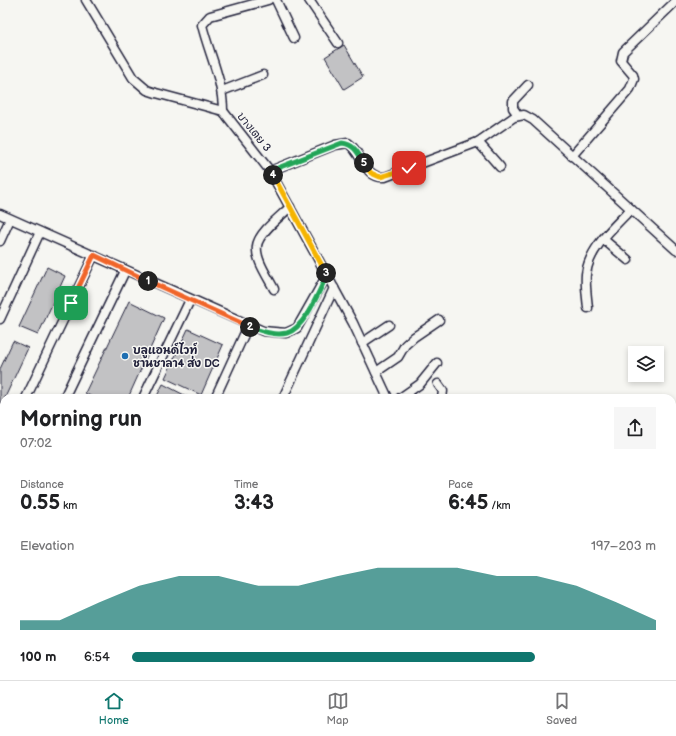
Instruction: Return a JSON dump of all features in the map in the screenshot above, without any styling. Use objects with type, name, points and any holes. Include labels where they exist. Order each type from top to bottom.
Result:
[{"type":"street","name":"บางเตย 3","points":[[86,0],[133,78],[139,84],[156,93],[223,111],[270,171],[334,288],[386,394]]},
{"type":"street","points":[[223,111],[222,91],[202,25],[210,16],[268,0]]},
{"type":"street","points":[[276,0],[294,38]]},
{"type":"street","points":[[309,0],[338,43]]},
{"type":"street","points":[[572,156],[630,89],[633,83],[633,75],[621,61],[622,52],[676,1]]},
{"type":"street","points":[[222,91],[263,75]]},
{"type":"street","points":[[528,85],[513,102],[512,108],[518,115],[529,117],[676,250]]},
{"type":"street","points":[[270,171],[335,145],[348,144],[355,149],[371,173],[380,177],[385,177],[478,142],[518,115]]},
{"type":"street","points":[[478,142],[500,167]]},
{"type":"street","points":[[274,289],[259,257],[256,246],[260,236],[290,207]]},
{"type":"street","points":[[588,308],[586,274],[589,263],[603,239],[631,209]]},
{"type":"street","points":[[0,214],[94,255],[248,326],[277,334],[286,333],[297,328],[327,275]]},
{"type":"street","points":[[0,241],[10,219]]},
{"type":"street","points":[[0,319],[40,232]]},
{"type":"street","points":[[603,239],[628,260]]},
{"type":"street","points":[[28,394],[94,255]]},
{"type":"street","points":[[66,394],[125,270]]},
{"type":"street","points":[[285,394],[334,288]]},
{"type":"street","points":[[146,394],[190,300]]},
{"type":"street","points":[[376,372],[398,357],[405,345],[414,337],[439,320]]},
{"type":"street","points":[[362,343],[389,324]]},
{"type":"street","points":[[217,394],[248,326]]},
{"type":"street","points":[[406,394],[420,384],[437,363]]},
{"type":"street","points":[[438,384],[443,391],[443,394]]},
{"type":"building","points":[[344,45],[363,77],[344,89],[325,57]]},
{"type":"building","points":[[47,267],[65,276],[38,335],[19,327]]},
{"type":"building","name":"บลูแอนด์ไวท์ ชานชาลา4 ส่ง DC","points":[[129,301],[164,318],[130,394],[85,393]]},
{"type":"building","points":[[188,329],[223,345],[201,394],[165,378]]},
{"type":"building","points":[[13,341],[28,348],[7,394],[0,394],[0,369]]},
{"type":"building","points":[[163,384],[182,394],[158,394]]},
{"type":"place","name":"บลูแอนด์ไวท์ ชานชาลา4 ส่ง DC","points":[[125,356]]},
{"type":"route","points":[[71,303],[94,255],[248,326],[277,334],[286,333],[297,328],[327,275],[270,171],[342,143],[352,146],[371,173],[375,176],[385,177],[409,168]]}]
